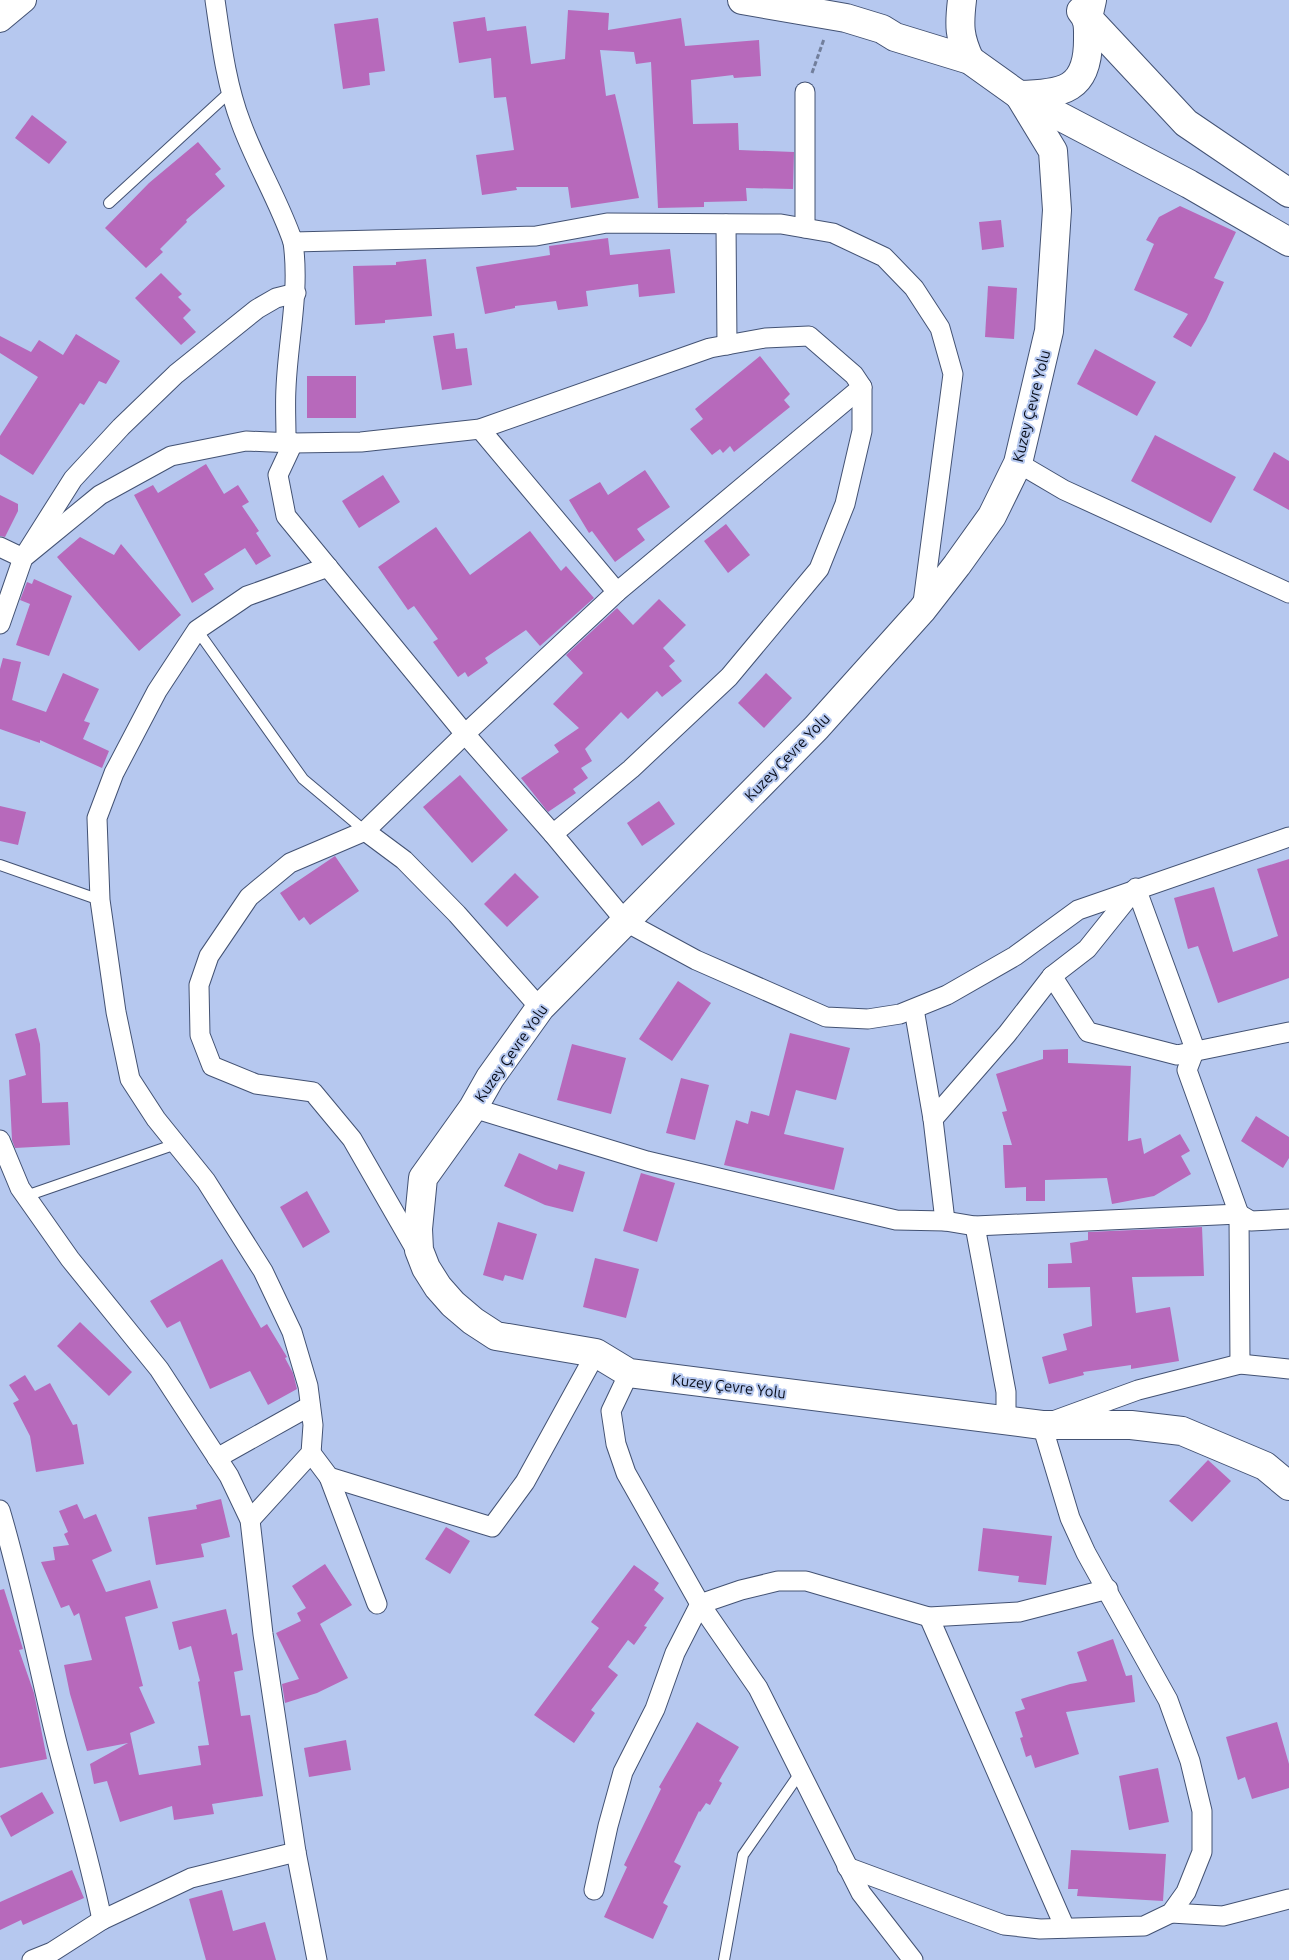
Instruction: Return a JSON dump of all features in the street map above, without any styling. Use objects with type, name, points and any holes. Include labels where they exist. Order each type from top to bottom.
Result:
[{"type":"main road","points":[[0,1],[8,0]]},
{"type":"main road","points":[[742,0],[833,15],[970,60],[1020,95],[1189,184],[1289,242]]},
{"type":"main road","points":[[962,0],[961,40],[970,60]]},
{"type":"main road","points":[[1020,95],[1053,94],[1078,80],[1088,60],[1084,6]]},
{"type":"main road","points":[[1084,6],[1186,123],[1289,193]]},
{"type":"main road","name":"Kuzey Çevre Yolu","points":[[1020,95],[1053,151],[1057,210],[1049,331],[1018,464],[992,516],[958,565],[922,610],[816,728],[540,1008],[490,1078],[473,1108],[423,1178],[418,1229],[420,1250],[426,1268],[438,1287],[453,1304],[473,1321],[496,1336],[596,1353],[629,1373],[1042,1425],[1131,1425],[1182,1431],[1265,1466],[1289,1486]]},
{"type":"street","points":[[0,20],[24,0]]},
{"type":"street","points":[[215,0],[231,91],[255,158],[284,216],[293,242],[296,266],[296,293],[286,388],[286,438],[293,443]]},
{"type":"street","points":[[805,228],[806,92]]},
{"type":"street","points":[[293,242],[536,236],[607,223],[781,224],[833,233],[884,257],[914,288],[940,328],[953,374],[922,610]]},
{"type":"street","points":[[726,224],[727,345]]},
{"type":"street","points":[[0,624],[23,558],[73,479],[120,427],[176,374],[256,309],[276,298],[296,293]]},
{"type":"street","points":[[23,558],[100,495],[171,456],[246,441],[293,443],[410,438],[480,429],[710,348],[765,338],[810,336],[854,375],[862,387],[862,431],[845,504],[818,569],[730,677],[631,769],[553,834]]},
{"type":"street","points":[[426,1268],[352,1139],[313,1092],[256,1084],[212,1066],[200,1035],[199,985],[209,956],[249,897],[290,863],[365,831],[465,734],[617,592],[862,387]]},
{"type":"street","points":[[480,429],[617,592]]},
{"type":"street","points":[[293,443],[278,475],[286,516],[465,734],[553,834],[626,922],[696,960],[826,1017],[868,1019],[900,1014],[914,1009],[947,995],[1014,956],[1078,910],[1136,888],[1289,837]]},
{"type":"street","points":[[1018,464],[1064,490],[1289,593]]},
{"type":"street","points":[[0,547],[23,558]]},
{"type":"street","points":[[250,1520],[311,1453],[313,1425],[308,1386],[292,1332],[264,1271],[206,1180],[156,1119],[130,1079],[116,1012],[100,900],[98,818],[114,773],[157,691],[198,630],[247,596],[328,567]]},
{"type":"street","points":[[365,831],[404,860],[457,914],[540,1008]]},
{"type":"street","points":[[933,1119],[1007,1034],[1052,976],[1087,949],[1136,888]]},
{"type":"street","points":[[1136,888],[1195,1049],[1187,1070],[1239,1214],[1240,1364]]},
{"type":"street","points":[[1052,976],[1088,1032],[1176,1055],[1195,1049],[1289,1032]]},
{"type":"street","points":[[914,1009],[933,1119],[945,1221]]},
{"type":"street","points":[[473,1108],[647,1161],[896,1220],[945,1221],[975,1226],[1239,1214],[1251,1221],[1289,1219]]},
{"type":"street","points":[[0,1140],[20,1188],[70,1259],[159,1369],[228,1476],[250,1520],[263,1634],[296,1852],[317,1960]]},
{"type":"street","points":[[975,1226],[1006,1392],[1006,1420]]},
{"type":"street","points":[[329,1477],[492,1527],[525,1482],[596,1353]]},
{"type":"street","points":[[1172,1913],[1186,1892],[1202,1852],[1202,1812],[1190,1762],[1168,1700],[1108,1589],[1086,1553],[1070,1518],[1042,1425],[1138,1390],[1240,1364],[1289,1369]]},
{"type":"street","points":[[629,1373],[611,1411],[616,1444],[626,1472],[700,1604],[758,1688],[861,1893],[913,1960]]},
{"type":"street","points":[[217,1458],[310,1406]]},
{"type":"street","points":[[311,1453],[329,1477],[377,1604]]},
{"type":"street","points":[[0,1510],[18,1570],[57,1742],[102,1920]]},
{"type":"street","points":[[594,1890],[608,1826],[623,1772],[655,1709],[675,1653],[700,1604],[741,1590],[778,1581],[806,1581],[929,1617],[1019,1612],[1108,1589]]},
{"type":"street","points":[[929,1617],[1065,1928]]},
{"type":"street","points":[[32,1960],[52,1952],[102,1920],[192,1878],[296,1852]]},
{"type":"street","points":[[847,1867],[1004,1925],[1040,1929],[1144,1926],[1172,1913],[1223,1916],[1289,1899]]},
{"type":"lane","points":[[109,203],[231,91]]},
{"type":"lane","points":[[198,630],[303,779],[365,831]]},
{"type":"lane","points":[[0,865],[100,900]]},
{"type":"lane","points":[[26,1196],[176,1144]]},
{"type":"lane","points":[[724,1960],[743,1855],[800,1772]]},
{"type":"path","points":[[806,92],[833,15]]},
{"type":"building","points":[[568,10],[609,13],[608,30],[681,18],[685,46],[759,40],[761,76],[734,78],[733,75],[691,80],[693,124],[738,123],[739,150],[794,152],[793,189],[746,188],[747,201],[704,202],[704,207],[658,208],[651,62],[636,64],[634,52],[600,50],[606,96],[615,94],[639,198],[571,208],[568,187],[516,187],[517,190],[482,195],[476,155],[514,150],[506,97],[494,98],[491,58],[459,63],[453,22],[485,17],[487,31],[526,26],[531,64],[565,59]]},
{"type":"building","points":[[378,18],[385,71],[369,73],[370,85],[343,89],[334,24]]},
{"type":"building","points":[[32,115],[67,142],[49,164],[15,138]]},
{"type":"building","points":[[198,142],[221,169],[215,174],[225,186],[186,220],[187,222],[160,249],[163,252],[146,268],[105,228],[149,183]]},
{"type":"building","points":[[1180,206],[1236,232],[1214,278],[1224,282],[1206,321],[1191,347],[1173,337],[1188,314],[1134,290],[1154,244],[1146,240],[1159,217]]},
{"type":"building","points":[[1001,220],[1004,247],[982,250],[979,222]]},
{"type":"building","points":[[608,238],[610,255],[670,249],[675,293],[639,297],[638,284],[586,291],[588,306],[558,310],[556,301],[515,306],[515,308],[485,314],[476,267],[550,255],[549,246]]},
{"type":"building","points":[[426,259],[432,316],[355,325],[353,266],[396,265],[396,262]]},
{"type":"building","points":[[161,273],[182,294],[178,297],[191,310],[183,318],[196,332],[181,345],[135,298]]},
{"type":"building","points":[[988,286],[1017,288],[1014,339],[985,337]]},
{"type":"building","points":[[454,333],[456,349],[467,348],[472,385],[442,390],[433,336]]},
{"type":"building","points":[[76,334],[120,361],[106,384],[99,381],[84,405],[80,403],[33,475],[0,454],[0,436],[38,377],[0,353],[0,336],[31,352],[39,340],[63,355]]},
{"type":"building","points":[[1095,349],[1156,382],[1137,416],[1077,384]]},
{"type":"building","points":[[760,356],[790,394],[784,400],[790,407],[734,452],[730,446],[723,453],[720,449],[712,455],[690,429],[703,419],[695,409]]},
{"type":"building","points":[[307,376],[356,376],[356,418],[307,418]]},
{"type":"building","points":[[1155,435],[1236,477],[1211,523],[1131,481]]},
{"type":"building","points":[[1274,452],[1289,461],[1289,510],[1253,490]]},
{"type":"building","points":[[206,464],[224,494],[238,485],[249,502],[242,506],[259,531],[256,533],[271,556],[256,565],[245,548],[204,574],[214,589],[192,603],[134,495],[153,485],[158,493]]},
{"type":"building","points":[[645,470],[670,507],[637,529],[645,540],[615,562],[592,531],[589,533],[569,500],[600,482],[608,495]]},
{"type":"building","points":[[383,475],[400,502],[359,528],[342,501]]},
{"type":"building","points":[[0,495],[18,504],[18,511],[5,537],[0,536]]},
{"type":"building","points":[[726,524],[750,555],[728,573],[704,541]]},
{"type":"building","points":[[436,527],[470,575],[530,531],[561,571],[566,566],[594,598],[540,646],[526,630],[485,658],[488,663],[468,677],[465,672],[458,677],[433,642],[438,639],[414,606],[408,610],[378,567]]},
{"type":"building","points":[[80,537],[114,555],[121,544],[181,615],[139,651],[57,557]]},
{"type":"building","points":[[34,579],[72,596],[49,656],[16,645],[30,604],[20,600],[27,582],[32,584]]},
{"type":"building","points":[[659,599],[686,625],[663,648],[675,661],[669,666],[682,681],[662,697],[657,691],[628,719],[621,712],[585,749],[592,761],[581,768],[588,778],[573,789],[576,793],[548,812],[521,778],[559,752],[554,745],[579,728],[553,704],[583,673],[566,655],[617,608],[633,625]]},
{"type":"building","points":[[3,658],[21,662],[12,700],[46,712],[63,673],[99,689],[84,721],[90,723],[83,739],[109,751],[102,768],[40,740],[40,743],[0,729],[0,669]]},
{"type":"building","points":[[766,673],[792,698],[764,728],[738,703]]},
{"type":"building","points":[[460,775],[508,830],[472,863],[423,807]]},
{"type":"building","points":[[659,801],[675,824],[642,846],[627,823]]},
{"type":"building","points":[[0,806],[26,812],[18,845],[0,841]]},
{"type":"building","points":[[335,856],[359,891],[310,925],[304,917],[299,921],[280,893]]},
{"type":"building","points":[[1289,859],[1289,978],[1218,1003],[1198,946],[1188,949],[1174,898],[1214,887],[1233,952],[1278,936],[1257,869]]},
{"type":"building","points":[[515,873],[539,897],[507,927],[484,904]]},
{"type":"building","points":[[678,981],[711,1003],[672,1061],[639,1039]]},
{"type":"building","points":[[36,1028],[40,1044],[42,1103],[68,1102],[70,1145],[15,1148],[12,1140],[9,1080],[26,1075],[15,1034]]},
{"type":"building","points":[[790,1033],[850,1048],[836,1100],[796,1090],[784,1134],[844,1148],[834,1190],[724,1165],[736,1120],[748,1124],[751,1111],[769,1116]]},
{"type":"building","points":[[572,1044],[626,1058],[611,1114],[557,1100]]},
{"type":"building","points":[[1068,1049],[1068,1063],[1131,1066],[1128,1141],[1141,1138],[1144,1154],[1180,1134],[1190,1151],[1181,1156],[1191,1174],[1154,1196],[1112,1204],[1107,1178],[1045,1180],[1045,1201],[1026,1201],[1026,1187],[1005,1188],[1003,1145],[1012,1145],[1002,1112],[1007,1111],[996,1074],[1043,1059],[1043,1050]]},
{"type":"building","points":[[681,1078],[709,1085],[695,1140],[666,1133]]},
{"type":"building","points":[[1256,1116],[1289,1137],[1289,1158],[1283,1168],[1241,1141]]},
{"type":"building","points":[[519,1153],[557,1170],[559,1164],[585,1172],[573,1212],[545,1205],[504,1186]]},
{"type":"building","points":[[641,1173],[675,1183],[657,1242],[623,1231]]},
{"type":"building","points":[[307,1191],[330,1232],[303,1248],[280,1207]]},
{"type":"building","points":[[498,1222],[537,1234],[523,1280],[505,1275],[503,1281],[483,1275]]},
{"type":"building","points":[[1202,1227],[1204,1276],[1132,1277],[1136,1313],[1170,1307],[1179,1361],[1131,1369],[1131,1365],[1083,1372],[1084,1375],[1049,1384],[1042,1357],[1067,1350],[1063,1334],[1092,1326],[1090,1287],[1048,1288],[1048,1264],[1072,1263],[1070,1243],[1088,1240],[1088,1232]]},
{"type":"building","points":[[595,1258],[639,1269],[626,1318],[583,1307]]},
{"type":"building","points":[[222,1259],[261,1328],[267,1324],[287,1357],[285,1358],[293,1373],[297,1389],[268,1405],[250,1371],[210,1389],[180,1321],[167,1328],[150,1301]]},
{"type":"building","points":[[80,1322],[132,1372],[109,1396],[57,1346]]},
{"type":"building","points":[[25,1375],[35,1391],[50,1383],[73,1425],[77,1424],[84,1464],[36,1472],[30,1436],[13,1403],[19,1400],[9,1385]]},
{"type":"building","points":[[1208,1460],[1231,1481],[1192,1522],[1169,1501]]},
{"type":"building","points":[[221,1499],[230,1537],[201,1544],[204,1557],[156,1565],[148,1517],[197,1509],[196,1505]]},
{"type":"building","points":[[77,1504],[84,1519],[96,1514],[112,1551],[92,1560],[106,1592],[150,1580],[158,1608],[125,1617],[143,1686],[139,1687],[155,1723],[130,1733],[139,1775],[201,1765],[198,1746],[209,1745],[198,1682],[200,1681],[191,1646],[179,1650],[172,1622],[226,1609],[232,1635],[237,1633],[243,1670],[234,1672],[241,1716],[250,1715],[263,1796],[212,1804],[214,1814],[174,1820],[172,1806],[120,1822],[107,1781],[94,1784],[90,1764],[128,1743],[87,1751],[70,1694],[64,1665],[92,1660],[79,1613],[74,1616],[69,1605],[61,1608],[41,1562],[55,1560],[53,1547],[69,1545],[64,1534],[68,1532],[59,1511]]},
{"type":"building","points":[[446,1527],[470,1541],[450,1574],[425,1559]]},
{"type":"building","points":[[983,1528],[1052,1536],[1046,1585],[1018,1582],[1019,1576],[978,1571]]},
{"type":"building","points":[[325,1564],[352,1605],[320,1624],[348,1678],[317,1693],[285,1703],[282,1684],[299,1679],[276,1633],[301,1621],[297,1613],[306,1608],[292,1586]]},
{"type":"building","points":[[634,1565],[659,1583],[654,1590],[664,1598],[644,1626],[647,1627],[634,1645],[628,1640],[608,1667],[618,1675],[591,1710],[595,1713],[574,1743],[534,1715],[599,1628],[591,1622]]},
{"type":"building","points":[[4,1589],[23,1649],[19,1650],[34,1693],[47,1759],[0,1768],[0,1590]]},
{"type":"building","points":[[1113,1639],[1126,1676],[1132,1675],[1135,1702],[1066,1712],[1079,1754],[1035,1768],[1031,1755],[1026,1757],[1020,1738],[1023,1737],[1015,1712],[1025,1709],[1021,1699],[1070,1684],[1087,1681],[1077,1652]]},
{"type":"building","points":[[697,1722],[739,1747],[719,1781],[722,1783],[710,1805],[706,1803],[699,1811],[674,1862],[681,1866],[663,1903],[668,1906],[653,1939],[604,1917],[627,1867],[624,1865],[661,1789],[659,1787]]},
{"type":"building","points":[[1277,1722],[1289,1764],[1289,1788],[1252,1799],[1245,1777],[1238,1780],[1226,1737]]},
{"type":"building","points":[[346,1740],[351,1770],[309,1777],[304,1748]]},
{"type":"building","points":[[1158,1768],[1169,1822],[1129,1830],[1119,1776]]},
{"type":"building","points":[[42,1792],[54,1813],[11,1837],[0,1816]]},
{"type":"building","points":[[1071,1850],[1166,1854],[1163,1901],[1077,1896],[1078,1889],[1068,1889]]},
{"type":"building","points":[[72,1870],[84,1898],[23,1925],[21,1920],[0,1930],[0,1902]]},
{"type":"building","points":[[222,1890],[233,1931],[265,1922],[276,1960],[206,1960],[189,1899]]}]
